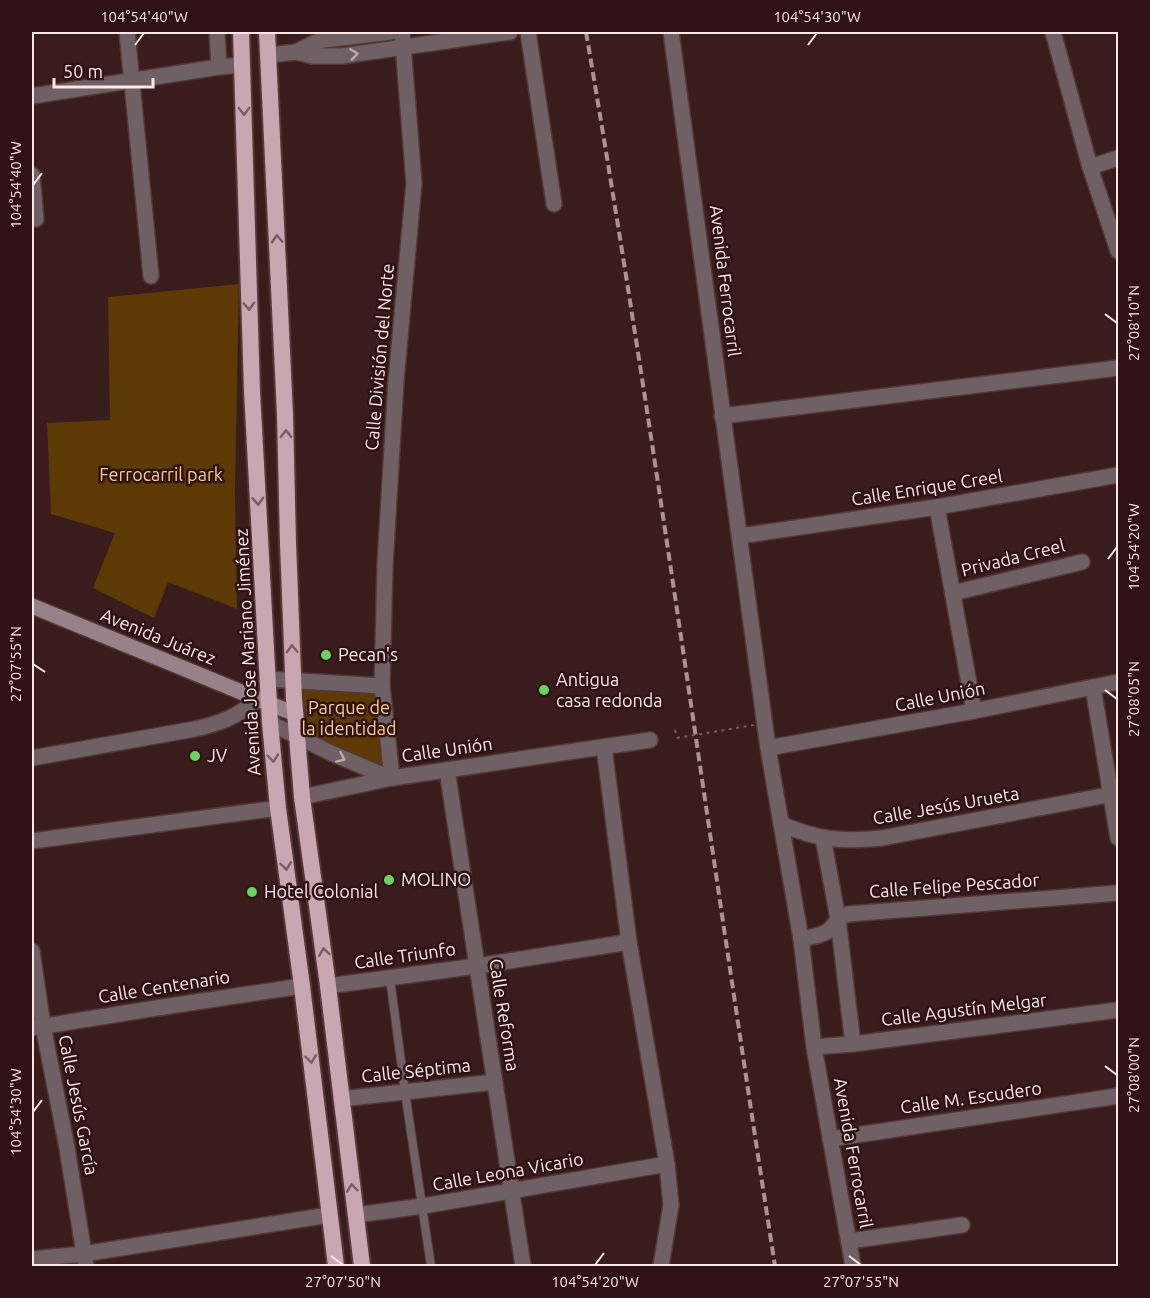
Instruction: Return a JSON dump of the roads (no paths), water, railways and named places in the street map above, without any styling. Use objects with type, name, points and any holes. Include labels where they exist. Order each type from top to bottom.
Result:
[{"type":"highway","name":"Avenida Jose Mariano Jiménez","points":[[242,32],[252,392],[268,679],[264,702],[270,723],[278,808],[336,1266]]},
{"type":"highway","points":[[267,32],[285,403],[297,736],[302,797],[328,986],[362,1266]]},
{"type":"main road","name":"Avenida Juárez","points":[[32,606],[264,702]]},
{"type":"main road","points":[[264,702],[296,714]]},
{"type":"street","points":[[127,32],[150,276]]},
{"type":"street","points":[[217,32],[219,67]]},
{"type":"street","points":[[296,52],[324,40],[392,32]]},
{"type":"street","name":"Calle División del Norte","points":[[382,686],[385,565],[394,404],[414,183],[402,32]]},
{"type":"street","points":[[268,55],[296,52],[329,57],[510,32]]},
{"type":"street","points":[[528,32],[554,204]]},
{"type":"street","name":"Avenida Ferrocarril","points":[[671,32],[768,748],[801,939],[814,1047],[853,1266]]},
{"type":"street","points":[[1053,32],[1090,167],[1119,251]]},
{"type":"street","points":[[32,96],[243,64]]},
{"type":"street","points":[[1090,167],[1119,158]]},
{"type":"street","points":[[32,175],[36,219]]},
{"type":"street","points":[[722,416],[1119,368]]},
{"type":"street","name":"Calle Enrique Creel","points":[[740,536],[937,507],[1119,475]]},
{"type":"street","name":"Privada Creel","points":[[937,507],[974,711]]},
{"type":"street","name":"Privada Creel","points":[[953,593],[1082,562]]},
{"type":"street","points":[[268,679],[382,686]]},
{"type":"street","name":"Calle Unión","points":[[768,748],[1119,682]]},
{"type":"street","name":"Calle Unión","points":[[382,686],[391,778]]},
{"type":"street","points":[[1093,687],[1114,794],[1119,838]]},
{"type":"street","points":[[32,758],[217,724],[264,702]]},
{"type":"street","name":"Calle Unión","points":[[270,723],[391,778]]},
{"type":"street","name":"Calle Unión","points":[[302,797],[391,778],[650,740]]},
{"type":"street","points":[[604,747],[629,942],[667,1164],[671,1205],[661,1266]]},
{"type":"street","name":"Calle Reforma","points":[[447,770],[523,1266]]},
{"type":"street","name":"Calle Jesús Urueta","points":[[781,824],[823,838],[843,841],[882,838],[1114,794]]},
{"type":"street","points":[[32,841],[278,808]]},
{"type":"street","points":[[823,838],[838,919],[853,1044]]},
{"type":"street","name":"Calle Felipe Pescador","points":[[801,939],[825,933],[838,919],[848,914],[1119,893]]},
{"type":"street","name":"Calle Triunfo","points":[[328,986],[629,942]]},
{"type":"street","name":"Calle Jesús García","points":[[32,951],[37,1027],[67,1149],[85,1260]]},
{"type":"street","name":"Calle Centenario","points":[[37,1027],[302,986]]},
{"type":"street","name":"Calle Agustín Melgar","points":[[814,1047],[1119,1010]]},
{"type":"street","name":"Calle Séptima","points":[[341,1099],[495,1082]]},
{"type":"street","name":"Calle M. Escudero","points":[[830,1139],[1119,1096]]},
{"type":"street","name":"Calle Leona Vicario","points":[[356,1215],[423,1206],[667,1164]]},
{"type":"street","points":[[32,1259],[85,1260],[329,1215]]},
{"type":"street","points":[[849,1241],[962,1225]]},
{"type":"lane","points":[[390,978],[431,1266]]},
{"type":"railway","points":[[586,32],[660,494],[775,1266]]},
{"type":"place","name":"Pecan's","points":[[326,655]]},
{"type":"place","name":"Antigua casa redonda","points":[[544,690]]},
{"type":"place","name":"JV","points":[[195,756]]},
{"type":"place","name":"MOLINO","points":[[389,880]]},
{"type":"place","name":"Hotel Colonial","points":[[252,892]]},
{"type":"park label","name":"Ferrocarril park","points":[[161,475]]},
{"type":"park label","name":"Parque de la identidad","points":[[349,718]]}]
